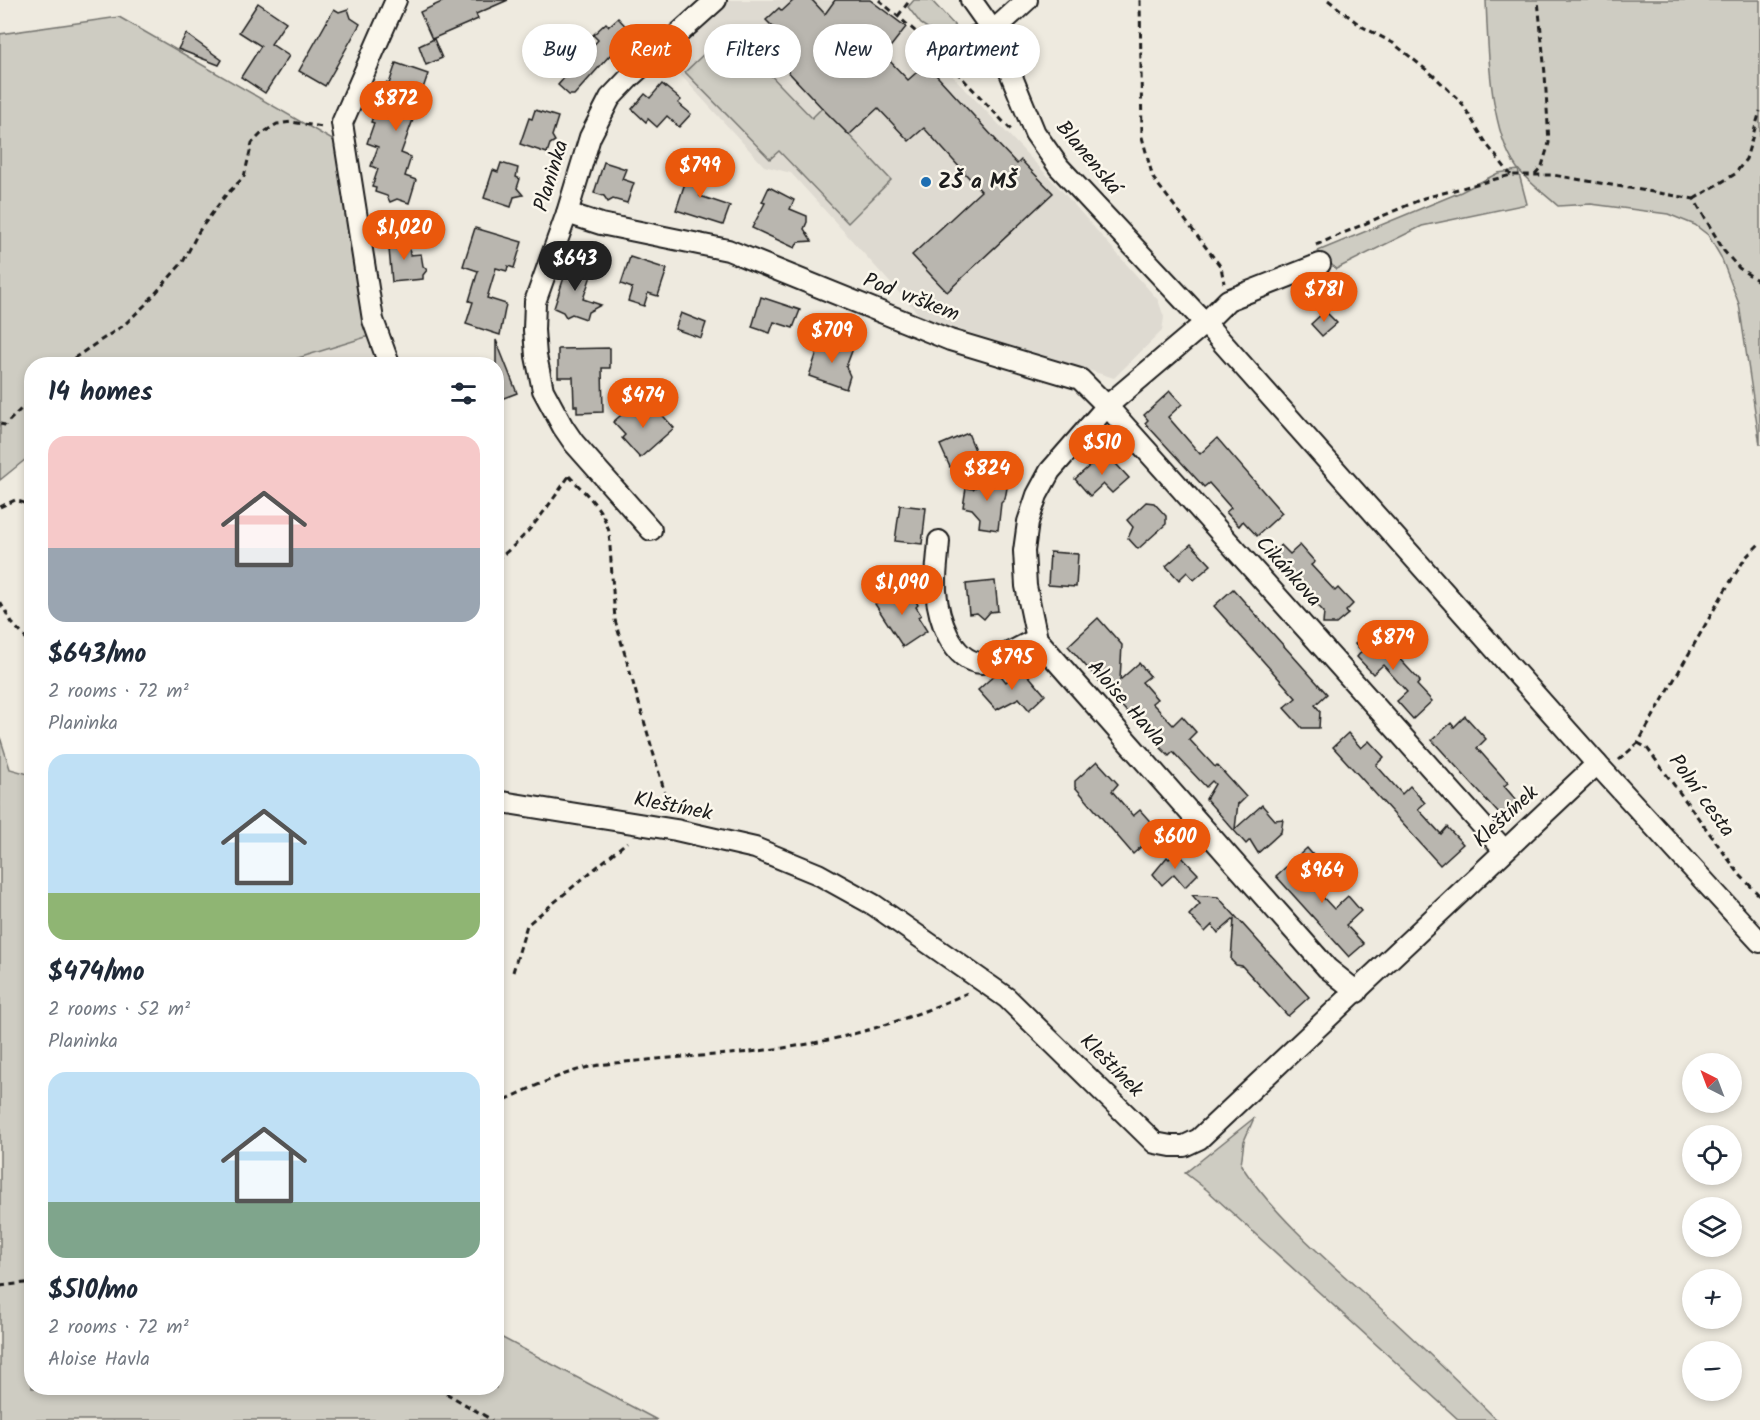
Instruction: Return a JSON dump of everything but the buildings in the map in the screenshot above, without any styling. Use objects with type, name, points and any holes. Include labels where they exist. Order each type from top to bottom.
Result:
[{"type":"street","points":[[387,357],[374,320],[342,123],[396,0]]},
{"type":"street","name":"Planinka","points":[[651,531],[627,490],[574,443],[543,390],[536,356],[535,302],[567,213],[590,137],[610,98],[630,77],[716,0]]},
{"type":"street","name":"Blanenská","points":[[972,0],[988,24]]},
{"type":"street","points":[[1001,24],[1027,0]]},
{"type":"street","name":"Blanenská","points":[[1012,78],[1035,133],[1059,167],[1204,323],[1597,764],[1760,942]]},
{"type":"street","name":"Pod vrškem","points":[[567,213],[601,224],[729,250],[950,340],[1080,379],[1107,406]]},
{"type":"street","points":[[1107,406],[1228,300],[1314,256]]},
{"type":"street","name":"Aloise Havla","points":[[1107,406],[1050,471],[1036,495],[1028,522],[1024,551],[1026,586],[1037,639],[1327,968],[1357,992]]},
{"type":"street","name":"Cikánkova","points":[[1107,406],[1504,850]]},
{"type":"street","points":[[939,541],[936,590],[940,614],[954,646],[968,660],[984,663],[1037,639]]},
{"type":"street","name":"Kleštínek","points":[[504,802],[676,830],[755,848],[818,874],[874,904],[1020,1009],[1155,1143],[1184,1146],[1199,1139],[1597,764]]},
{"type":"path","points":[[898,16],[910,0]]},
{"type":"path","points":[[1140,0],[1142,137],[1147,159],[1153,178],[1221,267],[1228,300]]},
{"type":"path","points":[[1328,0],[1361,26],[1393,43],[1448,89],[1461,102],[1488,146],[1511,175]]},
{"type":"path","points":[[1534,176],[1542,166],[1549,143],[1538,0]]},
{"type":"path","points":[[1314,256],[1424,198],[1511,175],[1553,175],[1694,199],[1736,174],[1746,159],[1760,111]]},
{"type":"path","points":[[76,357],[124,325],[183,262],[199,231],[225,196],[243,177],[252,143],[261,134],[277,124],[291,122],[321,127],[342,123]]},
{"type":"path","points":[[1694,199],[1724,251],[1739,268],[1760,282]]},
{"type":"path","points":[[0,424],[5,425],[24,406]]},
{"type":"path","points":[[504,555],[514,548],[529,531],[570,474],[607,520],[615,620],[676,830]]},
{"type":"path","points":[[0,507],[15,500],[24,503]]},
{"type":"path","points":[[1597,764],[1616,763],[1638,743],[1724,592],[1746,557],[1760,543]]},
{"type":"path","points":[[0,602],[12,623],[24,636]]},
{"type":"path","name":"Polní cesta","points":[[1638,743],[1647,748],[1740,875],[1760,896]]},
{"type":"path","points":[[513,972],[527,925],[647,825]]},
{"type":"path","points":[[504,1101],[549,1081],[603,1065],[766,1050],[820,1042],[864,1032],[948,1002],[987,984]]},
{"type":"path","points":[[0,1286],[24,1283]]},
{"type":"path","points":[[449,1395],[492,1420]]},
{"type":"shaded area","name":"ZŠ a MŠ","points":[[729,0],[869,0],[905,26],[905,78],[955,78],[1062,191],[1158,300],[1164,317],[1162,331],[1114,378],[922,318],[791,173],[764,166],[683,78],[692,78],[692,32]]},
{"type":"shaded area","points":[[914,0],[931,0],[953,24],[921,24],[908,7]]},
{"type":"shaded area","points":[[1486,0],[1760,0],[1760,445],[1739,304],[1721,257],[1708,235],[1695,225],[1668,214],[1591,204],[1558,206],[1521,173],[1508,152],[1495,111],[1489,64]]},
{"type":"shaded area","points":[[119,17],[355,153],[379,333],[302,357],[24,357],[24,461],[0,480],[0,34]]},
{"type":"shaded area","points":[[704,54],[704,78],[773,78],[812,118],[823,107],[891,180],[848,223],[779,151],[770,159],[691,78],[692,65]]},
{"type":"shaded area","points":[[1518,170],[1527,204],[1422,226],[1336,269],[1318,251],[1461,192],[1498,173]]},
{"type":"shaded area","points":[[379,333],[390,357],[302,357]]},
{"type":"shaded area","points":[[0,737],[10,769],[24,773],[24,1395],[504,1395],[504,1339],[657,1420],[0,1420]]},
{"type":"shaded area","points":[[1254,1118],[1244,1141],[1241,1165],[1255,1185],[1287,1222],[1497,1420],[1459,1420],[1207,1190],[1185,1173]]},
{"type":"place","name":"ZŠ a MŠ","points":[[926,182]]}]
